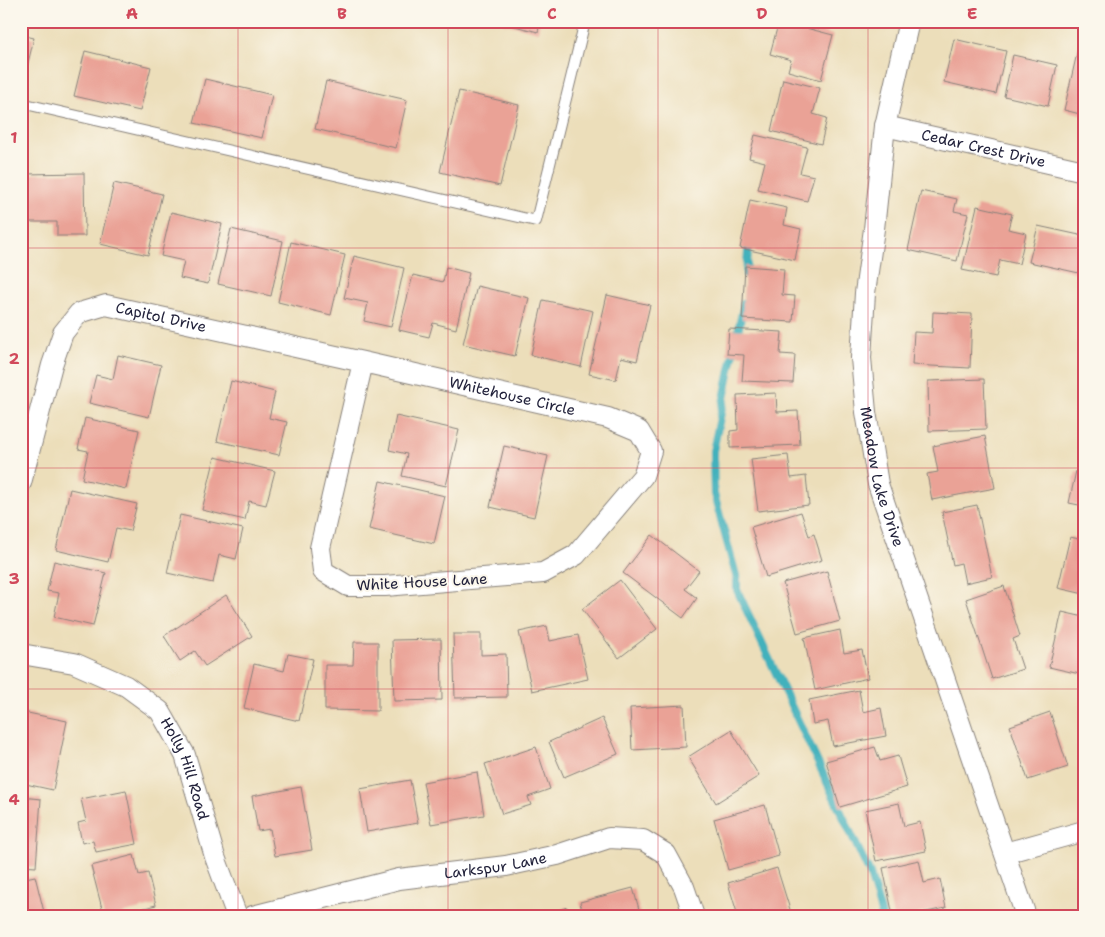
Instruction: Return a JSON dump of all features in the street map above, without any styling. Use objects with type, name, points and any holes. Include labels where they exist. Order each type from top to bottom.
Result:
[{"type":"street","name":"Meadow Lake Drive","points":[[909,21],[885,126],[865,293],[861,358],[866,412],[878,484],[1026,916]]},
{"type":"street","name":"Cedar Crest Drive","points":[[885,126],[1084,171]]},
{"type":"street","name":"Capitol Drive","points":[[21,483],[62,333],[78,313],[106,305],[362,362]]},
{"type":"street","name":"White House Lane","points":[[362,362],[320,548],[323,571],[348,586],[385,586],[543,573],[576,555],[643,476],[651,451]]},
{"type":"street","name":"Whitehouse Circle","points":[[362,362],[608,418],[639,431],[651,451]]},
{"type":"street","name":"Holly Hill Road","points":[[21,654],[74,663],[126,686],[160,711],[185,755],[215,857],[237,916]]},
{"type":"street","points":[[1005,853],[1084,831]]},
{"type":"street","name":"Larkspur Lane","points":[[253,916],[399,879],[506,866],[557,855],[609,838],[643,840],[666,854],[684,887],[694,916]]},
{"type":"lane","points":[[21,103],[536,221],[585,21]]},
{"type":"building","points":[[495,21],[540,21],[538,32]]},
{"type":"building","points":[[779,21],[833,35],[821,80],[788,71],[791,60],[770,54]]},
{"type":"building","points":[[21,35],[34,38],[23,84],[21,84]]},
{"type":"building","points":[[954,39],[1006,51],[996,94],[944,82]]},
{"type":"building","points":[[1080,40],[1084,41],[1084,115],[1064,110]]},
{"type":"building","points":[[85,51],[151,67],[140,111],[74,96]]},
{"type":"building","points":[[1013,55],[1057,65],[1048,106],[1004,96]]},
{"type":"building","points":[[205,79],[272,95],[262,138],[194,123]]},
{"type":"building","points":[[783,79],[820,88],[813,114],[827,118],[821,144],[771,131]]},
{"type":"building","points":[[326,81],[407,100],[396,148],[315,129]]},
{"type":"building","points":[[459,91],[519,105],[500,186],[440,172]]},
{"type":"building","points":[[755,135],[807,147],[800,173],[814,176],[807,201],[758,189],[765,162],[749,158]]},
{"type":"building","points":[[84,173],[85,236],[57,236],[57,222],[25,222],[24,174]]},
{"type":"building","points":[[114,183],[162,194],[148,255],[100,244]]},
{"type":"building","points":[[921,191],[957,199],[954,211],[968,214],[957,261],[908,250]]},
{"type":"building","points":[[750,200],[787,208],[784,225],[801,229],[795,260],[740,248]]},
{"type":"building","points":[[977,206],[1012,214],[1008,229],[1026,233],[1019,264],[1000,260],[996,277],[962,270]]},
{"type":"building","points":[[171,212],[222,224],[208,284],[180,278],[184,261],[161,256]]},
{"type":"building","points":[[1038,226],[1084,236],[1084,252],[1079,273],[1029,262]]},
{"type":"building","points":[[231,229],[283,241],[271,296],[218,284]]},
{"type":"building","points":[[291,242],[345,255],[331,315],[278,302]]},
{"type":"building","points":[[354,256],[404,268],[391,327],[364,321],[368,303],[344,298]]},
{"type":"building","points":[[745,266],[784,269],[782,295],[795,296],[793,322],[742,319]]},
{"type":"building","points":[[446,267],[469,273],[456,329],[433,323],[429,337],[399,330],[413,275],[443,282]]},
{"type":"building","points":[[477,286],[529,298],[515,356],[463,344]]},
{"type":"building","points":[[607,295],[650,305],[637,361],[621,357],[616,380],[589,374]]},
{"type":"building","points":[[543,300],[593,311],[581,367],[531,355]]},
{"type":"building","points":[[933,312],[972,314],[970,368],[912,365],[914,332],[932,333]]},
{"type":"building","points":[[729,329],[782,332],[780,354],[795,355],[793,383],[742,381],[744,355],[727,354]]},
{"type":"building","points":[[118,355],[161,365],[149,417],[89,403],[96,375],[113,379]]},
{"type":"building","points":[[984,379],[986,429],[929,431],[928,381]]},
{"type":"building","points":[[231,381],[275,392],[269,418],[287,422],[279,455],[217,441]]},
{"type":"building","points":[[776,393],[777,412],[798,411],[800,445],[730,448],[730,431],[738,430],[737,395]]},
{"type":"building","points":[[396,416],[459,430],[446,486],[402,476],[407,454],[389,450]]},
{"type":"building","points":[[85,418],[139,430],[126,489],[82,479],[88,451],[78,449]]},
{"type":"building","points":[[985,436],[995,488],[932,500],[927,474],[938,472],[933,446]]},
{"type":"building","points":[[504,446],[548,456],[534,517],[490,507]]},
{"type":"building","points":[[788,455],[791,478],[806,476],[809,505],[758,511],[751,459]]},
{"type":"building","points":[[215,457],[275,471],[266,505],[249,501],[245,520],[202,510]]},
{"type":"building","points":[[1076,471],[1084,473],[1084,506],[1069,503]]},
{"type":"building","points":[[380,481],[445,496],[434,544],[369,529]]},
{"type":"building","points":[[70,489],[137,504],[130,531],[116,528],[108,562],[56,550]]},
{"type":"building","points":[[977,505],[992,577],[965,583],[961,563],[953,565],[942,512]]},
{"type":"building","points":[[801,512],[809,536],[814,534],[822,560],[766,577],[751,527]]},
{"type":"building","points":[[180,515],[243,529],[236,559],[219,555],[213,583],[167,573]]},
{"type":"building","points":[[652,535],[699,571],[685,589],[697,598],[683,618],[623,573]]},
{"type":"building","points":[[1070,537],[1084,540],[1084,594],[1058,588]]},
{"type":"building","points":[[54,561],[106,573],[93,626],[54,617],[59,593],[47,591]]},
{"type":"building","points":[[827,571],[840,621],[797,633],[783,583]]},
{"type":"building","points":[[620,580],[657,629],[619,658],[582,609]]},
{"type":"building","points":[[1004,586],[1020,636],[1013,639],[1023,669],[992,679],[966,599]]},
{"type":"building","points":[[226,595],[252,636],[205,666],[195,651],[180,661],[164,636]]},
{"type":"building","points":[[1062,612],[1084,617],[1084,675],[1049,667]]},
{"type":"building","points":[[547,626],[550,641],[578,635],[588,679],[532,691],[519,632]]},
{"type":"building","points":[[840,630],[844,653],[862,650],[868,678],[815,690],[804,638]]},
{"type":"building","points":[[453,634],[481,634],[481,655],[506,654],[507,697],[455,698]]},
{"type":"building","points":[[441,639],[442,700],[394,701],[392,640]]},
{"type":"building","points":[[354,642],[378,642],[378,711],[325,710],[325,665],[353,665]]},
{"type":"building","points":[[288,654],[313,659],[299,721],[244,708],[254,664],[284,671]]},
{"type":"building","points":[[859,690],[863,712],[881,708],[886,736],[833,746],[828,721],[813,724],[809,700]]},
{"type":"building","points":[[684,705],[686,747],[632,750],[630,708]]},
{"type":"building","points":[[23,712],[67,721],[53,790],[21,783],[21,719]]},
{"type":"building","points":[[1050,712],[1068,767],[1028,780],[1010,726]]},
{"type":"building","points":[[602,718],[618,754],[564,777],[549,742]]},
{"type":"building","points":[[731,730],[759,776],[716,803],[688,757]]},
{"type":"building","points":[[536,747],[550,789],[528,797],[531,805],[502,814],[485,764]]},
{"type":"building","points":[[875,747],[880,761],[898,756],[907,787],[840,807],[826,761]]},
{"type":"building","points":[[477,772],[484,815],[431,824],[423,782]]},
{"type":"building","points":[[410,780],[418,823],[367,832],[360,789]]},
{"type":"building","points":[[301,787],[312,850],[275,856],[270,829],[258,831],[252,796]]},
{"type":"building","points":[[126,790],[137,844],[96,852],[93,841],[82,843],[78,823],[86,821],[81,799]]},
{"type":"building","points":[[21,797],[41,799],[36,867],[21,866]]},
{"type":"building","points":[[899,803],[904,826],[920,822],[926,851],[876,861],[865,810]]},
{"type":"building","points":[[765,805],[779,856],[728,870],[714,819]]},
{"type":"building","points":[[134,855],[139,875],[148,873],[156,905],[113,916],[104,916],[91,866]]},
{"type":"building","points":[[919,860],[924,883],[940,879],[946,908],[907,916],[893,916],[883,868]]},
{"type":"building","points":[[777,868],[792,916],[753,916],[752,912],[738,916],[728,883]]},
{"type":"building","points":[[35,876],[45,916],[21,916],[21,879]]},
{"type":"building","points":[[633,888],[641,916],[583,916],[580,902]]},
{"type":"building","points":[[567,907],[570,916],[544,916]]},
{"type":"waterway","points":[[746,274],[749,241]]},
{"type":"waterway","points":[[744,303],[713,451],[714,494],[737,579],[737,590],[870,874],[882,916]]}]
